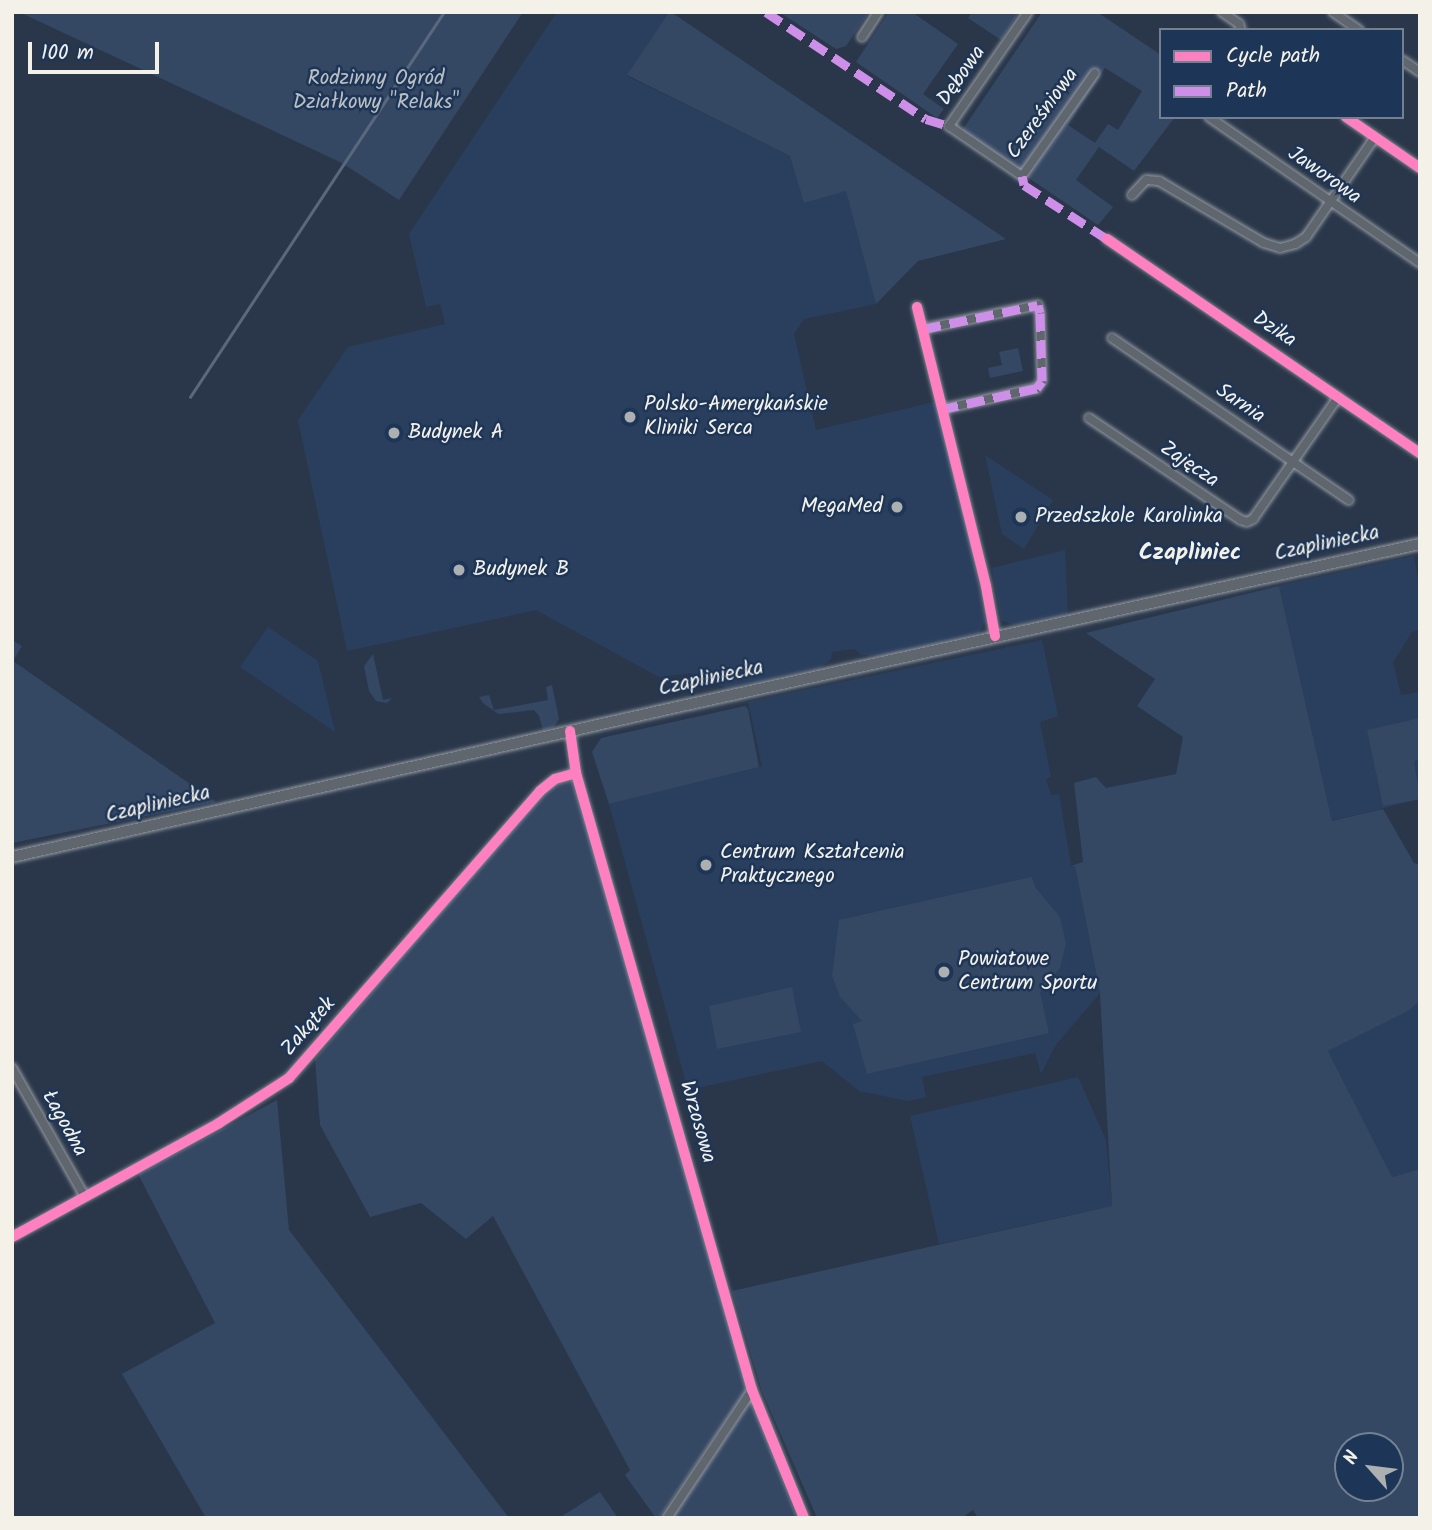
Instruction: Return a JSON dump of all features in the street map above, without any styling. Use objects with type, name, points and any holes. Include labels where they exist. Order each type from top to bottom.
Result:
[{"type":"main road","name":"Czapliniecka","points":[[12,857],[995,636],[1420,544]]},
{"type":"street","points":[[862,37],[878,12]]},
{"type":"street","name":"Dębowa","points":[[949,126],[1028,12]]},
{"type":"street","points":[[1222,12],[1239,24],[1240,28]]},
{"type":"street","points":[[1334,12],[1356,28]]},
{"type":"street","points":[[1404,61],[1420,72]]},
{"type":"street","name":"Czereśniowa","points":[[949,126],[1023,176],[1095,73]]},
{"type":"street","name":"Jaworowa","points":[[1212,119],[1420,263]]},
{"type":"street","points":[[1349,119],[1420,168]]},
{"type":"street","points":[[1132,195],[1146,180],[1159,181],[1264,243],[1280,248],[1301,241],[1375,137]]},
{"type":"street","name":"Dzika","points":[[1107,239],[1420,453]]},
{"type":"street","points":[[923,329],[1038,304],[1042,381],[1037,388],[943,409]]},
{"type":"street","points":[[917,307],[986,586],[995,636]]},
{"type":"street","name":"Sarnia","points":[[1112,338],[1349,500]]},
{"type":"street","name":"Zajęcza","points":[[1089,418],[1241,520],[1253,519],[1338,397]]},
{"type":"street","name":"Wrzosowa","points":[[570,731],[576,773],[752,1391],[804,1518]]},
{"type":"street","name":"Zakątek","points":[[12,1237],[228,1118],[289,1079],[540,791],[555,779],[576,773]]},
{"type":"street","name":"Łagodna","points":[[12,1068],[85,1197]]},
{"type":"street","points":[[667,1518],[752,1391]]},
{"type":"shaded area","points":[[557,12],[669,12],[627,76],[790,156],[847,191],[876,304],[804,319],[794,334],[816,430],[938,401],[966,511],[985,622],[979,633],[881,656],[861,655],[855,649],[832,652],[831,659],[821,668],[727,688],[690,673],[659,677],[536,610],[347,651],[298,420],[348,347],[445,324],[440,304],[426,307],[409,234]]},
{"type":"shaded area","name":"Przedszkole Karolinka","points":[[985,455],[1053,500],[1024,549],[1002,534]]},
{"type":"shaded area","points":[[1065,550],[1068,614],[1014,625],[1001,620],[992,568]]},
{"type":"shaded area","points":[[1414,556],[1420,592],[1420,630],[1412,632],[1393,662],[1401,695],[1420,692],[1420,799],[1332,821],[1279,586]]},
{"type":"shaded area","points":[[268,627],[318,661],[335,732],[240,667]]},
{"type":"shaded area","points":[[1042,640],[1058,716],[1040,722],[1051,777],[1046,779],[1051,795],[1059,794],[1071,866],[1075,866],[1100,993],[1055,1046],[1041,1074],[1035,1053],[922,1077],[926,1097],[908,1101],[859,1091],[822,1061],[688,1090],[609,804],[762,766],[748,702]]},
{"type":"shaded area","points":[[1420,1001],[1420,1169],[1392,1177],[1328,1051],[1408,1011]]},
{"type":"shaded area","points":[[1078,1077],[1106,1140],[1112,1206],[939,1244],[910,1116]]},
{"type":"green space","name":"Rodzinny Ogród Działkowy \"Relaks\"","points":[[19,12],[523,12],[399,200],[342,163]]},
{"type":"green space","points":[[669,12],[1006,239],[918,261],[876,304],[846,191],[804,203],[790,156],[627,75]]},
{"type":"green space","points":[[779,12],[869,12],[846,46],[836,49]]},
{"type":"green space","points":[[889,12],[912,12],[958,44],[923,94],[944,109],[937,118],[856,62]]},
{"type":"green space","points":[[972,12],[1019,12],[1001,40],[968,18]]},
{"type":"green space","points":[[1042,12],[1097,12],[1159,54],[1159,119],[1173,119],[1134,171],[1099,147],[1076,180],[1113,207],[1098,225],[961,132]],"holes":[[[1105,68],[1142,91],[1118,130],[1108,124],[1095,143],[1068,125]]]},
{"type":"green space","points":[[1018,348],[1023,371],[990,378],[988,368],[1002,365],[999,352]]},
{"type":"green space","points":[[1279,586],[1332,821],[1383,809],[1414,863],[1420,865],[1420,1001],[1408,1011],[1328,1051],[1392,1177],[1420,1169],[1420,1518],[978,1518],[973,1510],[962,1518],[817,1518],[762,1391],[732,1291],[1112,1206],[1100,993],[1075,866],[1071,866],[1083,862],[1074,783],[1096,777],[1106,788],[1176,774],[1183,737],[1137,706],[1155,679],[1086,633]]},
{"type":"green space","points":[[12,640],[22,646],[13,661],[216,802],[12,843]]},
{"type":"green space","points":[[373,654],[383,700],[392,698],[387,703],[376,701],[369,691],[364,666]]},
{"type":"green space","points":[[552,685],[559,719],[554,727],[543,730],[534,710],[499,714],[483,703],[479,697],[489,695],[494,710],[548,700],[546,687]]},
{"type":"green space","points":[[745,706],[748,709],[759,767],[609,804],[592,752],[601,738]]},
{"type":"green space","points":[[1420,718],[1420,760],[1414,761],[1420,799],[1383,806],[1367,730]]},
{"type":"green space","points":[[575,780],[747,1389],[659,1518],[656,1518],[625,1475],[630,1470],[493,1216],[466,1239],[421,1203],[370,1217],[320,1125],[315,1059],[540,795],[557,784]]},
{"type":"green space","name":"Powiatowe Centrum Sportu","points":[[1032,877],[1035,887],[1060,917],[1066,944],[1060,968],[1040,992],[1049,1033],[867,1074],[853,1024],[862,1021],[840,997],[832,976],[839,920]]},
{"type":"green space","points":[[792,987],[801,1032],[717,1049],[709,1006]]},
{"type":"green space","points":[[277,1100],[289,1230],[509,1518],[206,1518],[122,1374],[215,1323],[138,1174]]},
{"type":"green space","points":[[751,1400],[797,1518],[672,1518]]},
{"type":"green space","points":[[600,1492],[618,1518],[559,1518]]},
{"type":"waterway","points":[[190,397],[444,12]]},
{"type":"marked path","points":[[766,12],[926,119],[949,126]]},
{"type":"marked path","points":[[1022,176],[1024,185],[1107,239]]},
{"type":"marked path","points":[[923,329],[1038,305],[1042,381],[1037,388],[943,409]]},
{"type":"cycle path","points":[[1349,119],[1420,168]]},
{"type":"cycle path","points":[[1107,239],[1420,453]]},
{"type":"cycle path","points":[[917,307],[986,586],[995,636]]},
{"type":"cycle path","points":[[570,731],[576,773],[752,1390],[804,1518]]},
{"type":"cycle path","points":[[12,1237],[219,1123],[289,1078],[540,791],[555,779],[576,773]]},
{"type":"place","name":"Polsko-Amerykańskie Kliniki Serca","points":[[630,417]]},
{"type":"place","name":"Budynek A","points":[[394,433]]},
{"type":"place","name":"MegaMed","points":[[897,507]]},
{"type":"place","name":"Przedszkole Karolinka","points":[[1021,517]]},
{"type":"place","name":"Budynek B","points":[[459,570]]},
{"type":"place","name":"Centrum Kształcenia Praktycznego","points":[[706,865]]},
{"type":"place","name":"Powiatowe Centrum Sportu","points":[[944,972]]},
{"type":"district","name":"Czapliniec","points":[[1190,553]]}]
